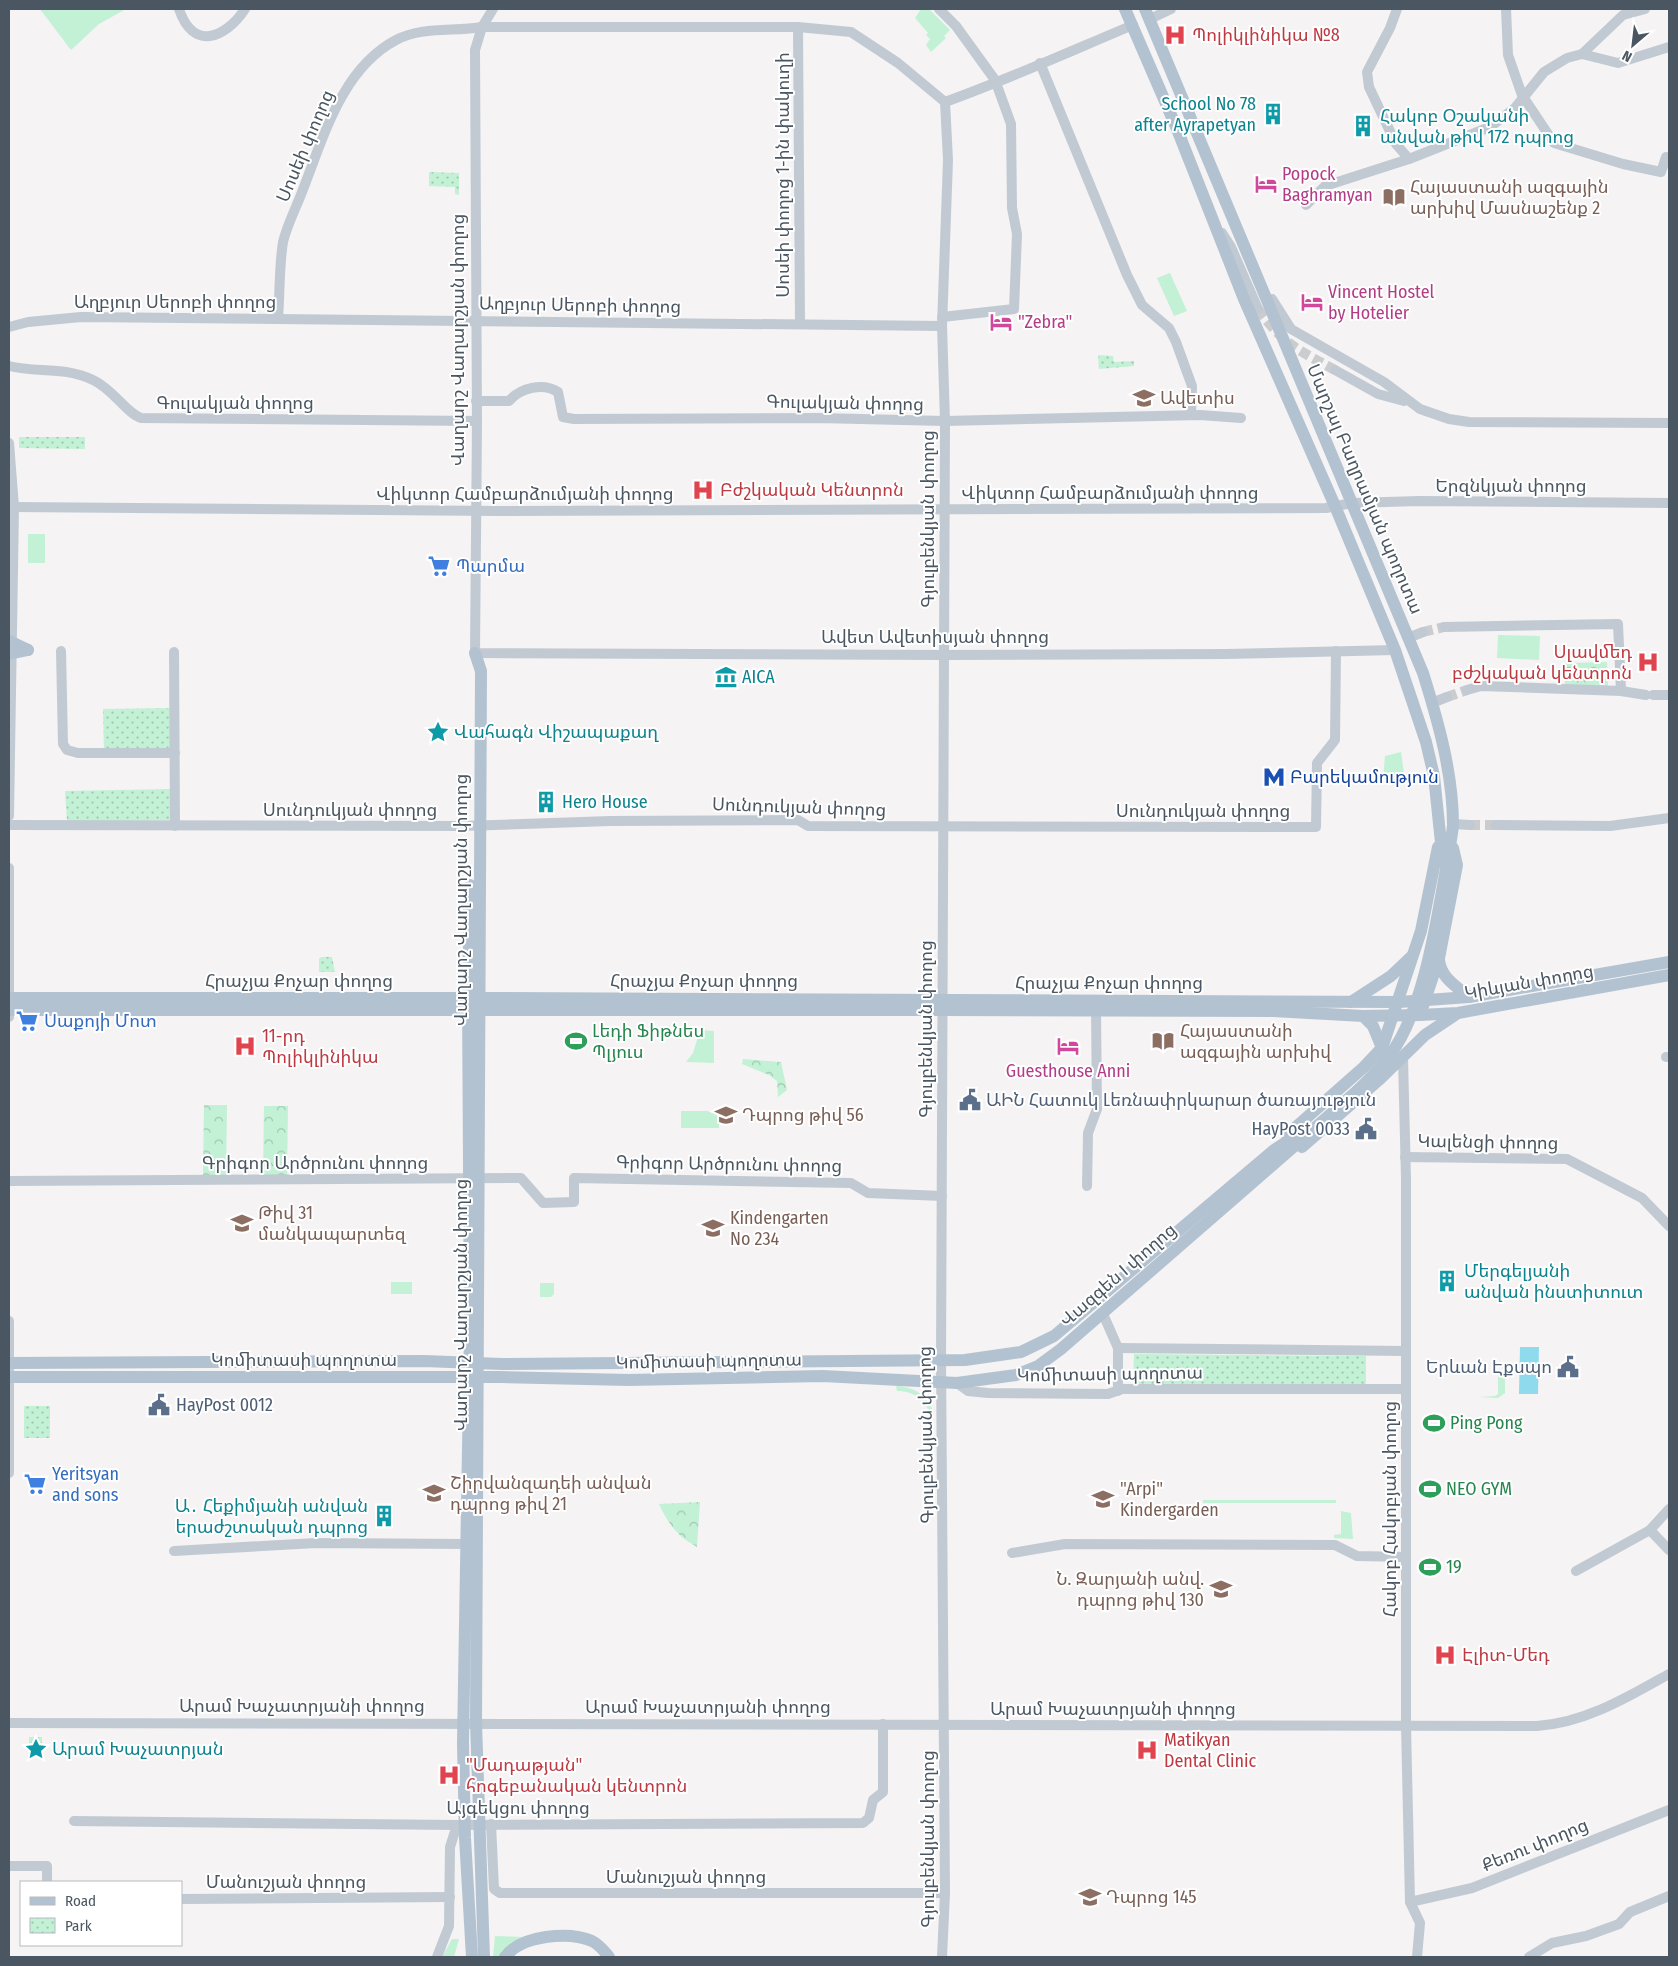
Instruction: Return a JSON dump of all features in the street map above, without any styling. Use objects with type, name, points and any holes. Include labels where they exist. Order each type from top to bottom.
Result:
[{"type":"main road","name":"Մարշալ Բաղրամյան պողոտա","points":[[1125,9],[1214,220],[1220,243],[1335,506],[1394,650],[1425,734],[1446,839],[1445,863],[1432,945],[1412,1001]]},
{"type":"main road","name":"Մարշալ Բաղրամյան պողոտա","points":[[1147,14],[1408,638],[1432,703],[1442,736],[1453,824],[1446,839]]},
{"type":"main road","name":"Վաղարշ Վաղարշյան փողոց","points":[[472,1957],[461,1824],[470,1723],[474,1378],[473,1004],[481,671],[475,653]]},
{"type":"main road","points":[[1420,1016],[1412,1001],[1414,954],[1446,839]]},
{"type":"main road","points":[[1446,839],[1457,865],[1439,958],[1440,970],[1469,997]]},
{"type":"main road","points":[[1414,954],[1419,962],[1428,964],[1439,958]]},
{"type":"main road","points":[[1351,1002],[1391,976],[1414,954]]},
{"type":"main road","points":[[1382,1048],[1394,1016],[1412,1001],[1439,958]]},
{"type":"main road","name":"Կիևյան փողոց","points":[[1412,1001],[1469,997],[1669,962]]},
{"type":"main road","name":"Կիևյան փողոց","points":[[1394,1016],[1458,1013],[1669,975]]},
{"type":"main road","name":"Հրաչյա Քոչար փողոց","points":[[9,998],[473,1004],[942,1005],[1412,1001]]},
{"type":"main road","name":"Վազգեն I փողոց","points":[[941,1361],[1007,1355],[1032,1348],[1054,1336],[1280,1154],[1386,1061],[1402,1033],[1412,1001]]},
{"type":"main road","name":"Հրաչյա Քոչար փողոց","points":[[9,1010],[473,1004]]},
{"type":"main road","name":"Հրաչյա Քոչար փողոց","points":[[942,1005],[1096,1010],[1273,1011],[1394,1016]]},
{"type":"main road","name":"Վազգեն I փողոց","points":[[1280,1154],[1309,1143],[1403,1058],[1425,1035],[1458,1013]]},
{"type":"main road","points":[[1363,1016],[1373,1026],[1382,1048]]},
{"type":"main road","points":[[1382,1048],[1396,1050],[1403,1058]]},
{"type":"main road","name":"Վազգեն I փողոց","points":[[957,1383],[1016,1375],[1038,1366],[1103,1314],[1280,1154],[1294,1128],[1364,1068],[1382,1048]]},
{"type":"main road","name":"Կոմիտասի պողոտա","points":[[9,1363],[336,1361],[502,1364],[941,1361]]},
{"type":"main road","name":"Կոմիտասի պողոտա","points":[[9,1377],[629,1380],[823,1376],[957,1383]]},
{"type":"main road","name":"Վաղարշ Վաղարշյան փողոց","points":[[474,1378],[466,1544],[470,1723],[478,1824],[484,1957]]},
{"type":"main road","points":[[505,1957],[527,1940],[568,1937],[590,1940],[598,1944],[609,1957]]},
{"type":"street","points":[[179,9],[186,25],[195,33],[211,37],[225,31],[245,9]]},
{"type":"street","name":"Վաղարշ Վաղարշյան փողոց","points":[[475,653],[477,319],[475,50],[482,28],[493,9]]},
{"type":"street","points":[[939,9],[956,26],[996,84]]},
{"type":"street","points":[[1147,14],[1171,9]]},
{"type":"street","points":[[1397,9],[1390,28],[1372,57],[1367,72],[1369,88],[1396,144],[1409,159]]},
{"type":"street","points":[[1506,9],[1508,55],[1522,96],[1554,143],[1623,164],[1662,172],[1666,157]]},
{"type":"street","points":[[1306,205],[1325,186],[1409,159],[1490,127],[1515,108],[1522,96],[1544,72],[1567,58],[1582,54],[1623,15],[1645,9]]},
{"type":"street","points":[[945,102],[996,84],[1040,63],[1133,25]]},
{"type":"street","name":"Սոսեի փողոց","points":[[278,318],[282,254],[287,231],[325,132],[354,78],[376,53],[403,37],[434,30],[482,28],[798,27],[850,32],[898,63],[945,102]]},
{"type":"street","name":"Սոսեի փողոց 1-ին փակուղի","points":[[798,27],[800,323]]},
{"type":"street","points":[[1582,54],[1618,64],[1669,47]]},
{"type":"street","points":[[1040,63],[1134,290],[1142,305],[1169,328],[1176,342],[1192,386],[1191,415]]},
{"type":"street","name":"Աղբյուր Սերոբի փողոց","points":[[9,328],[28,322],[81,317],[800,323],[942,321],[1014,309],[1016,234],[1012,208],[1011,124],[996,84]]},
{"type":"street","name":"Գյուլբենկյան փողոց","points":[[942,1957],[945,1893],[941,1361],[945,421],[942,321],[948,160],[945,102]]},
{"type":"street","points":[[1214,220],[1231,247],[1258,309]]},
{"type":"street","points":[[1249,256],[1279,312],[1291,328],[1384,382],[1410,402],[1430,414],[1469,422],[1669,422]]},
{"type":"street","name":"Գուլակյան փողոց","points":[[9,366],[60,370],[92,379],[105,386],[134,416],[141,418],[477,421]]},
{"type":"street","points":[[1334,370],[1378,394],[1410,402]]},
{"type":"street","name":"Գուլակյան փողոց","points":[[476,401],[509,401],[517,392],[543,386],[558,392],[562,417],[567,419],[818,418],[945,421],[1191,415],[1241,418]]},
{"type":"street","points":[[9,443],[14,507],[10,648],[9,816]]},
{"type":"street","name":"Երզնկյան փողոց","points":[[1335,506],[1352,503],[1669,502]]},
{"type":"street","name":"Վիկտոր Համբարձումյանի փողոց","points":[[14,507],[476,511],[1326,508],[1335,506]]},
{"type":"street","points":[[1444,628],[1618,624],[1621,691]]},
{"type":"street","points":[[1408,638],[1423,632]]},
{"type":"street","name":"Ավետ Ավետիսյան փողոց","points":[[475,653],[944,655],[1394,650]]},
{"type":"street","points":[[61,651],[64,744],[67,750],[78,753],[175,753]]},
{"type":"street","name":"Սունդուկյան փողոց","points":[[9,825],[476,825],[798,820],[808,826],[1316,827],[1317,763],[1335,740],[1336,651]]},
{"type":"street","points":[[174,652],[175,826]]},
{"type":"street","points":[[1467,690],[1481,686],[1621,691],[1650,695],[1669,695]]},
{"type":"street","points":[[1432,703],[1447,697]]},
{"type":"street","points":[[1496,825],[1610,826],[1669,818]]},
{"type":"street","points":[[1453,824],[1470,825]]},
{"type":"street","points":[[9,868],[9,1017]]},
{"type":"street","points":[[1087,1186],[1088,1134],[1097,1108],[1096,1010]]},
{"type":"street","name":"Հակոբ Հակոբյան փողոց","points":[[1403,1058],[1405,1157],[1406,1726],[1410,1902],[1420,1923],[1417,1957]]},
{"type":"street","name":"Կալենցի փողոց","points":[[1405,1157],[1567,1159],[1642,1198],[1669,1226]]},
{"type":"street","name":"Գրիգոր Արծրունու փողոց","points":[[9,1181],[520,1178],[543,1203],[574,1202],[574,1178],[851,1183],[868,1193],[942,1196]]},
{"type":"street","points":[[1103,1314],[1118,1348],[1118,1391]]},
{"type":"street","points":[[9,1322],[9,1473]]},
{"type":"street","name":"Կոմիտասի պողոտա","points":[[1118,1348],[1405,1351]]},
{"type":"street","name":"Կոմիտասի պողոտա","points":[[957,1383],[968,1391],[988,1393],[1108,1394],[1118,1391],[1294,1388],[1406,1389]]},
{"type":"street","points":[[1576,1570],[1650,1530],[1669,1509]]},
{"type":"street","points":[[1650,1530],[1669,1550]]},
{"type":"street","points":[[174,1551],[316,1543],[466,1544]]},
{"type":"street","points":[[1012,1553],[1065,1544],[1335,1545],[1357,1556],[1406,1557]]},
{"type":"street","name":"Արամ Խաչատրյանի փողոց","points":[[9,1722],[1537,1726],[1566,1723],[1622,1700],[1669,1674]]},
{"type":"street","name":"Այգեկցու փողոց","points":[[74,1821],[461,1824],[862,1823],[868,1818],[873,1800],[883,1792],[883,1724]]},
{"type":"street","name":"Քեռու փողոց","points":[[1410,1902],[1472,1888],[1669,1810]]},
{"type":"street","points":[[437,1957],[449,1926],[450,1847],[461,1824]]},
{"type":"street","name":"Մանուշյան փողոց","points":[[492,1824],[494,1889],[500,1893],[945,1893]]},
{"type":"street","points":[[9,1866],[47,1866],[48,1881]]},
{"type":"street","points":[[1529,1957],[1552,1943],[1586,1936],[1619,1924],[1630,1912],[1669,1896]]},
{"type":"street","name":"Մանուշյան փողոց","points":[[182,1899],[450,1897]]},
{"type":"green space","points":[[40,9],[126,9],[99,24],[71,50]]},
{"type":"green space","points":[[921,9],[929,9],[950,30],[944,36],[946,38],[931,52],[926,45],[930,39],[926,35],[928,33],[915,18]]},
{"type":"green space","points":[[429,172],[459,173],[459,195],[455,194],[455,187],[429,186]]},
{"type":"green space","points":[[1170,273],[1187,311],[1174,316],[1157,278]]},
{"type":"green space","points":[[1098,355],[1113,356],[1114,362],[1134,361],[1134,366],[1099,369]]},
{"type":"green space","points":[[19,437],[85,437],[85,449],[19,448]]},
{"type":"green space","points":[[28,534],[45,534],[45,563],[28,563]]},
{"type":"green space","points":[[1498,635],[1540,636],[1539,660],[1497,658]]},
{"type":"green space","points":[[1607,662],[1608,686],[1565,688],[1564,663]]},
{"type":"green space","points":[[171,708],[172,751],[104,751],[103,709]]},
{"type":"green space","points":[[1401,752],[1405,780],[1383,780],[1385,756]]},
{"type":"green space","points":[[170,789],[170,820],[67,822],[65,791]]},
{"type":"green space","points":[[321,957],[332,957],[335,972],[319,972],[319,959]]},
{"type":"green space","points":[[700,1030],[714,1031],[714,1063],[686,1062],[693,1053]]},
{"type":"green space","points":[[743,1059],[781,1062],[787,1090],[778,1097],[777,1081],[769,1075],[742,1064]]},
{"type":"green space","points":[[204,1105],[227,1105],[226,1176],[203,1175]]},
{"type":"green space","points":[[264,1106],[288,1106],[287,1177],[263,1176]]},
{"type":"green space","points":[[681,1111],[719,1111],[719,1128],[681,1128]]},
{"type":"green space","points":[[391,1282],[412,1282],[412,1294],[391,1294]]},
{"type":"green space","points":[[540,1283],[554,1283],[554,1294],[551,1297],[540,1297]]},
{"type":"green space","points":[[1134,1354],[1366,1356],[1366,1385],[1133,1384]]},
{"type":"green space","points":[[1498,1374],[1505,1374],[1505,1393],[1498,1398],[1479,1397],[1495,1396],[1498,1394]]},
{"type":"green space","points":[[896,1386],[909,1388],[925,1397],[934,1414],[930,1415],[922,1400],[918,1397],[908,1392],[897,1391]]},
{"type":"green space","points":[[24,1406],[50,1406],[50,1438],[24,1438]]},
{"type":"green space","points":[[1203,1500],[1336,1500],[1336,1503],[1203,1503]]},
{"type":"green space","points":[[700,1502],[697,1547],[684,1539],[674,1529],[659,1504]]},
{"type":"green space","points":[[1341,1511],[1351,1513],[1353,1539],[1334,1538],[1334,1535],[1341,1534]]},
{"type":"green space","points":[[29,1737],[42,1737],[42,1755],[29,1754]]},
{"type":"green space","points":[[495,1936],[526,1937],[501,1957],[493,1957]]},
{"type":"green space","points":[[452,1939],[459,1939],[454,1957],[442,1957]]},
{"type":"water","points":[[1520,1347],[1539,1347],[1538,1394],[1519,1394]]},
{"type":"tunnel","points":[[1258,309],[1275,330],[1292,345],[1335,370]]},
{"type":"tunnel","points":[[1423,632],[1444,627]]},
{"type":"tunnel","points":[[1447,697],[1467,690]]},
{"type":"tunnel","points":[[1470,825],[1496,825]]},
{"type":"place","name":"Պոլիկլինիկա №8","points":[[1175,35]]},
{"type":"place","name":"School No 78 after Ayrapetyan","points":[[1273,114]]},
{"type":"place","name":"Հակոբ Օշականի անվան թիվ 172 դպրոց","points":[[1363,126]]},
{"type":"place","name":"Popock Baghramyan","points":[[1266,184]]},
{"type":"place","name":"Հայաստանի ազգային արխիվ Մասնաշենք 2","points":[[1394,197]]},
{"type":"place","name":"Vincent Hostel by Hotelier","points":[[1312,302]]},
{"type":"place","name":"\"Zebra\"","points":[[1001,322]]},
{"type":"place","name":"Ավետիս","points":[[1144,398]]},
{"type":"place","name":"Բժշկական Կենտրոն","points":[[703,490]]},
{"type":"place","name":"Պարմա","points":[[439,566]]},
{"type":"place","name":"Սլավմեդ բժշկական կենտրոն","points":[[1648,662]]},
{"type":"place","name":"AICA","points":[[726,677]]},
{"type":"place","name":"Վահագն Վիշապաքաղ","points":[[438,732]]},
{"type":"place","name":"Բարեկամություն","points":[[1274,777]]},
{"type":"place","name":"Hero House","points":[[546,802]]},
{"type":"place","name":"Սաքոյի Մոտ","points":[[27,1021]]},
{"type":"place","name":"Լեդի Ֆիթնես Պլյուս","points":[[576,1041]]},
{"type":"place","name":"Հայաստանի ազգային արխիվ","points":[[1163,1041]]},
{"type":"place","name":"11-րդ Պոլիկլինիկա","points":[[245,1046]]},
{"type":"place","name":"Guesthouse Anni","points":[[1068,1046]]},
{"type":"place","name":"ԱԻՆ Հատուկ Լեռնափրկարար ծառայություն","points":[[970,1100]]},
{"type":"place","name":"Դպրոց թիվ 56","points":[[726,1115]]},
{"type":"place","name":"HayPost 0033","points":[[1366,1129]]},
{"type":"place","name":"Թիվ 31 մանկապարտեզ","points":[[242,1223]]},
{"type":"place","name":"Kindengarten No 234","points":[[713,1228]]},
{"type":"place","name":"Մերգելյանի անվան ինստիտուտ","points":[[1447,1281]]},
{"type":"place","name":"Երևան Էքսպո","points":[[1568,1367]]},
{"type":"place","name":"HayPost 0012","points":[[159,1405]]},
{"type":"place","name":"Ping Pong","points":[[1434,1423]]},
{"type":"place","name":"Yeritsyan and sons","points":[[35,1484]]},
{"type":"place","name":"NEO GYM","points":[[1430,1489]]},
{"type":"place","name":"Շիրվանզադեի անվան դպրոց թիվ 21","points":[[434,1493]]},
{"type":"place","name":"\"Arpi\" Kindergarden","points":[[1103,1499]]},
{"type":"place","name":"Ա․ Հեքիմյանի անվան երաժշտական դպրոց","points":[[384,1516]]},
{"type":"place","name":"19","points":[[1430,1567]]},
{"type":"place","name":"Ն. Զարյանի անվ. դպրոց թիվ 130","points":[[1221,1589]]},
{"type":"place","name":"Էլիտ-Մեդ","points":[[1445,1655]]},
{"type":"place","name":"Արամ Խաչատրյան","points":[[36,1749]]},
{"type":"place","name":"Matikyan Dental Clinic","points":[[1147,1750]]},
{"type":"place","name":"\"Մադաթյան\" հոգեբանական կենտրոն","points":[[449,1775]]},
{"type":"place","name":"Դպրոց 145","points":[[1090,1897]]}]
